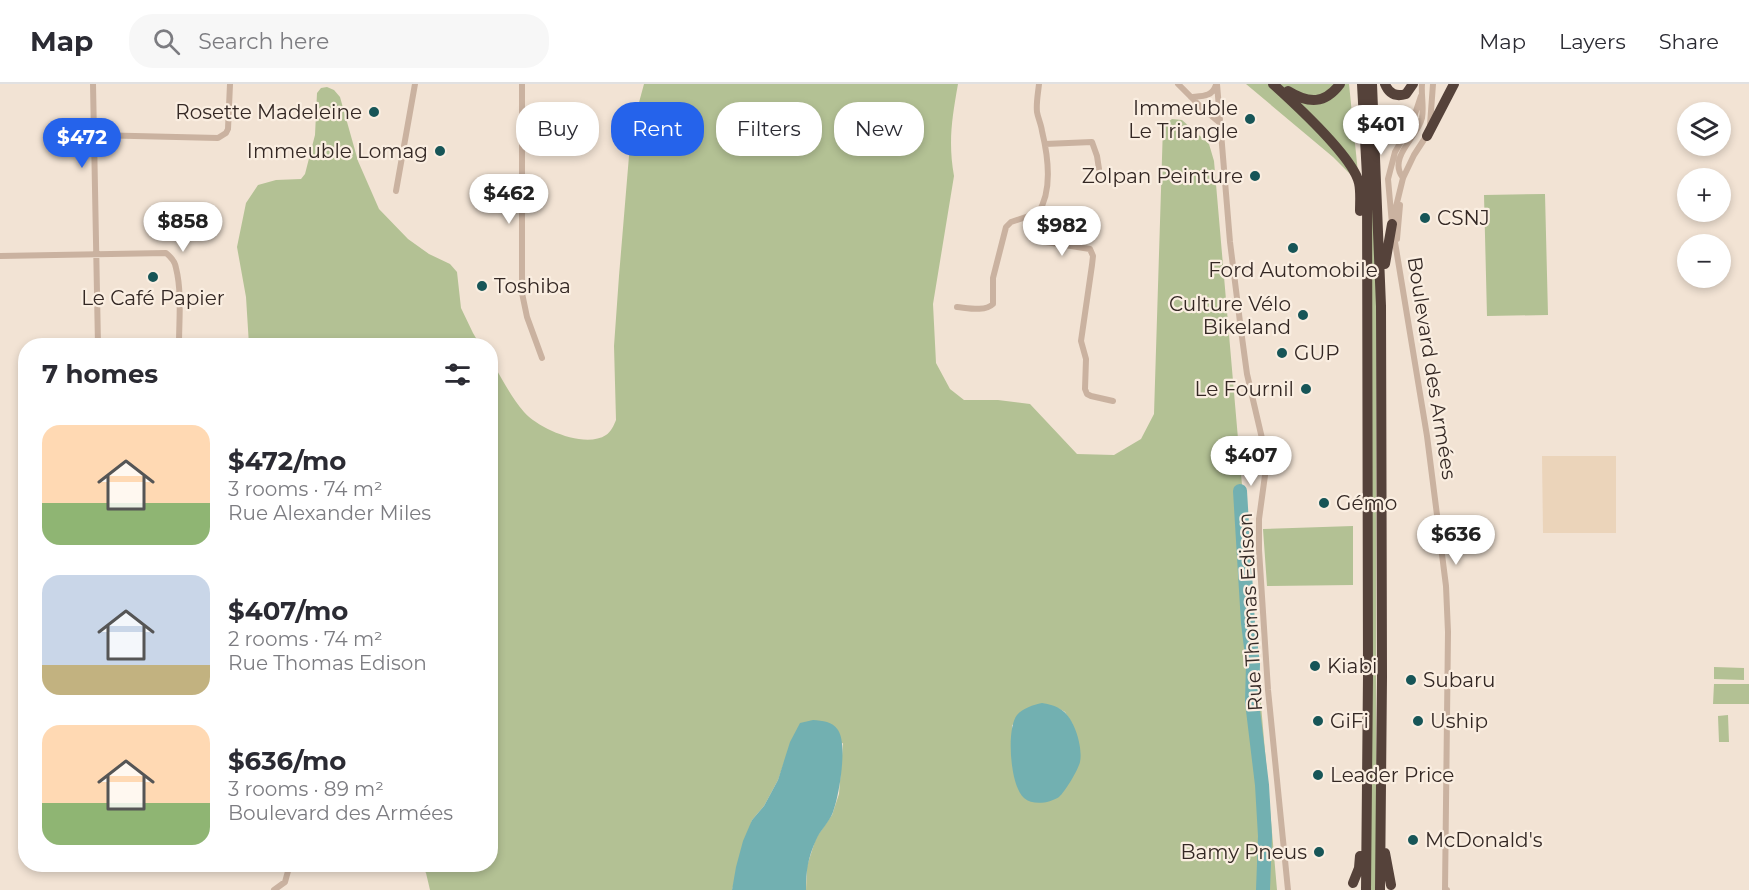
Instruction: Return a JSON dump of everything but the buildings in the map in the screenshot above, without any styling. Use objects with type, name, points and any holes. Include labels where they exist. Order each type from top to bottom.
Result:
[{"type":"highway","points":[[1273,84],[1337,148],[1359,183],[1367,304]]},
{"type":"highway","points":[[1279,84],[1298,97],[1316,100],[1327,97],[1340,84]]},
{"type":"highway","points":[[1362,84],[1367,176],[1366,890]]},
{"type":"highway","points":[[1372,84],[1381,306],[1380,890]]},
{"type":"highway","points":[[1385,84],[1394,94],[1401,95],[1406,94],[1413,84]]},
{"type":"highway","points":[[1427,136],[1454,84]]},
{"type":"highway","points":[[1381,306],[1387,246],[1392,224]]},
{"type":"highway","points":[[1353,883],[1359,868],[1361,809],[1367,770]]},
{"type":"highway","points":[[1380,820],[1391,885]]},
{"type":"street","points":[[93,84],[98,338]]},
{"type":"street","points":[[93,135],[218,138],[228,129],[230,84]]},
{"type":"street","points":[[396,190],[415,84]]},
{"type":"street","points":[[522,84],[520,271],[527,317],[542,358]]},
{"type":"street","points":[[957,307],[990,308],[994,300],[993,278],[1005,227],[1011,222],[1038,213],[1044,205],[1047,191],[1047,158],[1038,115],[1040,84]]},
{"type":"street","points":[[1178,84],[1220,123]]},
{"type":"street","points":[[1191,97],[1209,94],[1217,84]]},
{"type":"street","name":"Rue Thomas Edison","points":[[1217,84],[1230,242],[1242,341],[1247,374],[1264,447],[1266,468],[1259,519],[1260,562],[1268,690],[1288,890]]},
{"type":"street","points":[[1403,178],[1399,172],[1399,162],[1404,148],[1423,115],[1422,84]]},
{"type":"street","points":[[1392,224],[1403,178],[1414,155],[1427,136],[1433,84]]},
{"type":"street","name":"Boulevard des Armées","points":[[1421,96],[1417,114],[1398,144],[1388,179],[1392,224],[1426,432],[1446,586],[1448,644],[1446,890]]},
{"type":"street","points":[[1410,139],[1414,155]]},
{"type":"street","points":[[1045,144],[1092,142],[1099,169]]},
{"type":"street","name":"Boulevard des Armées","points":[[1396,246],[1401,186]]},
{"type":"street","points":[[1038,213],[1042,238],[1046,242],[1090,249],[1093,256],[1081,341],[1086,359],[1086,389],[1087,394],[1091,396],[1113,402]]},
{"type":"street","points":[[0,256],[166,253],[172,258],[176,268],[179,290],[179,338]]},
{"type":"street","points":[[274,890],[285,882],[288,872]]},
{"type":"green space","points":[[644,84],[958,84],[951,130],[954,176],[933,304],[936,363],[950,389],[964,400],[998,400],[1030,404],[1077,454],[1114,455],[1141,439],[1154,414],[1163,126],[1172,119],[1182,120],[1209,144],[1214,161],[1277,890],[806,890],[807,866],[816,838],[832,815],[839,794],[843,743],[784,763],[764,806],[752,820],[732,890],[430,890],[425,872],[498,872],[498,373],[519,406],[540,425],[575,438],[597,439],[609,432],[616,420],[614,346],[629,156],[704,156],[704,102],[639,102]],"holes":[[[1058,708],[1065,712],[1073,725],[1013,770],[1012,725]]]},
{"type":"green space","points":[[1246,84],[1349,84],[1359,183],[1333,157]]},
{"type":"green space","points":[[1369,84],[1376,258],[1376,890],[1371,890]]},
{"type":"green space","points":[[327,87],[334,90],[340,97],[358,161],[379,209],[408,239],[429,254],[450,264],[457,272],[461,308],[476,338],[249,338],[246,297],[237,247],[246,203],[258,185],[276,180],[301,179],[305,174],[315,135],[317,93],[321,88]]},
{"type":"green space","points":[[1545,194],[1548,315],[1487,316],[1484,195]]},
{"type":"green space","points":[[1353,526],[1353,585],[1267,586],[1263,529]]},
{"type":"green space","points":[[1714,667],[1744,668],[1744,680],[1714,679]]},
{"type":"green space","points":[[1714,684],[1749,684],[1749,704],[1713,704]]},
{"type":"green space","points":[[1728,715],[1729,742],[1719,742],[1718,716]]},
{"type":"shaded area","points":[[1542,456],[1616,456],[1616,533],[1543,533]]},
{"type":"water","points":[[1042,703],[1058,708],[1067,715],[1077,735],[1081,756],[1077,770],[1062,794],[1051,801],[1037,803],[1024,798],[1015,782],[1011,757],[1011,732],[1017,715],[1025,709]]},
{"type":"water","points":[[813,720],[824,721],[836,727],[841,737],[842,758],[835,805],[811,853],[806,890],[732,890],[743,841],[752,820],[764,806],[778,780],[790,742],[800,723]]},
{"type":"waterway","points":[[1240,491],[1248,623],[1253,664],[1252,702],[1262,785],[1265,836],[1263,890]]},
{"type":"place","name":"Rosette Madeleine","points":[[374,112]]},
{"type":"place","name":"Immeuble Le Triangle","points":[[1250,119]]},
{"type":"place","name":"Immeuble Lomag","points":[[440,151]]},
{"type":"place","name":"Zolpan Peinture","points":[[1255,176]]},
{"type":"place","name":"CSNJ","points":[[1425,218]]},
{"type":"place","name":"Ford Automobile","points":[[1293,248]]},
{"type":"place","name":"Le Café Papier","points":[[153,277]]},
{"type":"place","name":"Toshiba","points":[[482,286]]},
{"type":"place","name":"Culture Vélo Bikeland","points":[[1303,315]]},
{"type":"place","name":"GUP","points":[[1282,353]]},
{"type":"place","name":"Le Fournil","points":[[1306,389]]},
{"type":"place","name":"Gémo","points":[[1324,503]]},
{"type":"place","name":"Kiabi","points":[[1315,666]]},
{"type":"place","name":"Subaru","points":[[1411,680]]},
{"type":"place","name":"GiFi","points":[[1318,721]]},
{"type":"place","name":"Uship","points":[[1418,721]]},
{"type":"place","name":"Leader Price","points":[[1318,775]]},
{"type":"place","name":"McDonald's","points":[[1413,840]]},
{"type":"place","name":"Bamy Pneus","points":[[1319,852]]}]
